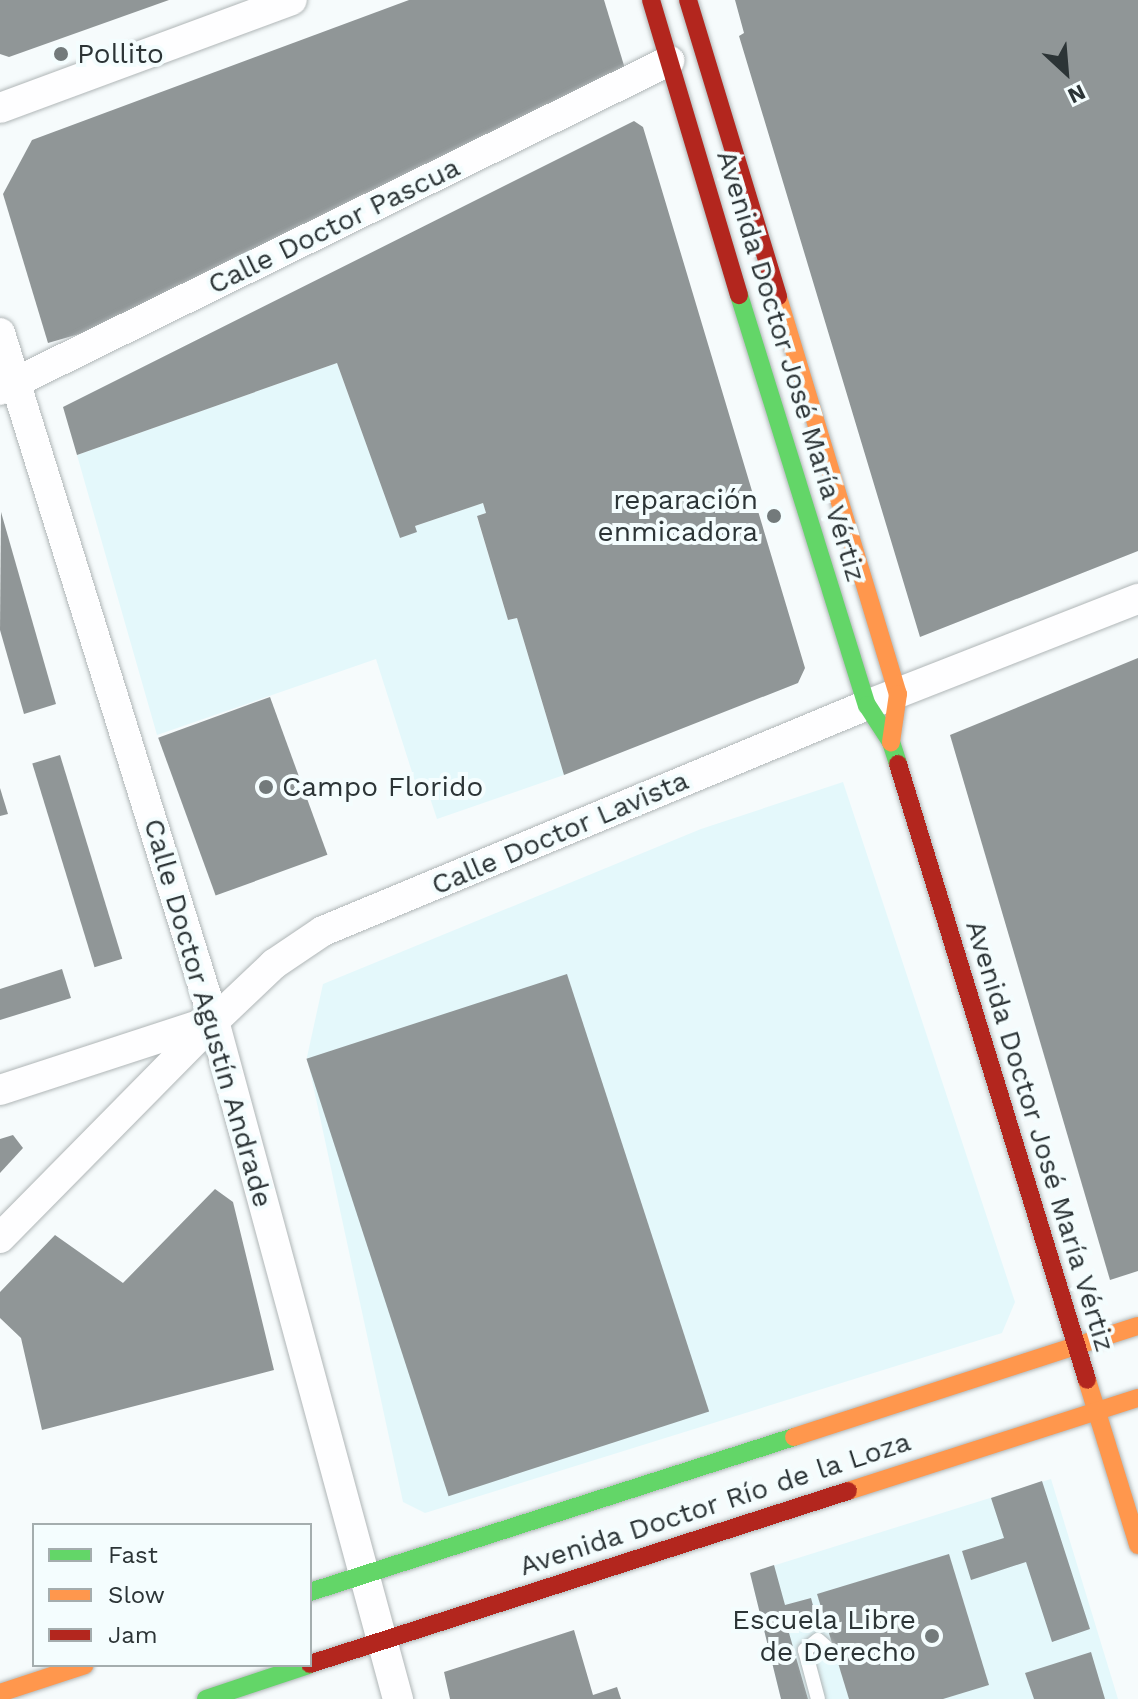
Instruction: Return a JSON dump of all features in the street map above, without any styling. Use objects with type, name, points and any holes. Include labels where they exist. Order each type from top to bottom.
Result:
[{"type":"main road","name":"Avenida Doctor José María Vértiz","points":[[651,0],[776,421],[867,705],[891,742],[1138,1545]]},
{"type":"main road","name":"Avenida Doctor José María Vértiz","points":[[688,0],[898,694],[891,742]]},
{"type":"main road","points":[[776,421],[810,411]]},
{"type":"main road","name":"Avenida Doctor Río de la Loza","points":[[312,1591],[1138,1326]]},
{"type":"main road","name":"Avenida Doctor Río de la Loza","points":[[312,1664],[1138,1398]]},
{"type":"main road","points":[[0,1693],[79,1667]]},
{"type":"main road","name":"Avenida Doctor Río de la Loza","points":[[206,1699],[303,1667]]},
{"type":"street","points":[[0,108],[292,0]]},
{"type":"street","name":"Calle Doctor Pascua","points":[[7,387],[669,61]]},
{"type":"street","name":"Calle Doctor Agustín Andrade","points":[[0,333],[7,387],[214,1021],[398,1699]]},
{"type":"street","name":"Calle Doctor Lavista","points":[[0,1090],[214,1021],[274,964],[323,931],[867,705],[1138,599]]},
{"type":"street","points":[[0,1238],[214,1021]]},
{"type":"lane","points":[[818,1699],[805,1650],[818,1640],[826,1647]]},
{"type":"shaded area","points":[[337,363],[400,537],[416,532],[415,526],[483,503],[486,513],[477,517],[508,620],[517,618],[564,775],[437,819],[428,792],[419,794],[376,659],[157,735],[77,455]]},
{"type":"shaded area","points":[[843,782],[1015,1302],[1002,1333],[425,1513],[403,1502],[307,1057],[323,984],[701,829]]},
{"type":"shaded area","name":"Escuela Libre de Derecho","points":[[1051,1479],[1118,1699],[781,1699],[750,1573]]},
{"type":"building","points":[[0,0],[169,0],[9,57],[0,54]]},
{"type":"building","points":[[409,0],[604,0],[626,72],[128,320],[48,343],[3,194],[32,140]]},
{"type":"building","points":[[735,0],[1138,0],[1138,551],[920,637],[739,36],[744,33]]},
{"type":"building","points":[[634,121],[643,127],[805,668],[798,683],[564,775],[517,618],[508,620],[477,516],[486,513],[483,503],[415,526],[417,532],[400,538],[337,363],[77,455],[63,407]]},
{"type":"building","points":[[1,512],[56,704],[24,714],[0,630]]},
{"type":"building","points":[[1138,658],[1138,1271],[1110,1280],[950,735]]},
{"type":"building","points":[[270,697],[327,855],[216,896],[158,738]]},
{"type":"building","points":[[60,755],[122,959],[95,967],[32,763]]},
{"type":"building","points":[[0,788],[8,814],[0,816]]},
{"type":"building","points":[[62,969],[71,998],[0,1020],[0,989]]},
{"type":"building","points":[[567,974],[709,1411],[449,1496],[306,1059]]},
{"type":"building","points":[[13,1135],[23,1148],[0,1173],[0,1139]]},
{"type":"building","points":[[215,1189],[233,1202],[274,1370],[42,1430],[21,1338],[0,1318],[0,1292],[55,1235],[123,1283]]},
{"type":"building","points":[[1042,1481],[1090,1629],[1052,1642],[1026,1562],[971,1580],[962,1551],[1004,1538],[991,1498]]},
{"type":"building","points":[[949,1554],[989,1685],[943,1699],[849,1699],[817,1594]]},
{"type":"building","points":[[774,1565],[785,1605],[811,1598],[818,1624],[789,1633],[808,1699],[781,1699],[750,1573]]},
{"type":"building","points":[[574,1630],[593,1695],[617,1687],[621,1699],[450,1699],[444,1672]]},
{"type":"building","points":[[1091,1652],[1105,1699],[1034,1699],[1025,1673]]},
{"type":"traffic: fast","points":[[739,295],[867,705],[891,742],[898,764]]},
{"type":"traffic: fast","points":[[312,1591],[794,1437]]},
{"type":"traffic: fast","points":[[206,1699],[302,1667]]},
{"type":"traffic: slow","points":[[778,297],[898,694],[891,742]]},
{"type":"traffic: slow","points":[[794,1437],[1138,1326]]},
{"type":"traffic: slow","points":[[1087,1380],[1138,1545]]},
{"type":"traffic: slow","points":[[848,1491],[1138,1398]]},
{"type":"traffic: slow","points":[[0,1693],[79,1667]]},
{"type":"traffic: jam","points":[[651,0],[739,295]]},
{"type":"traffic: jam","points":[[688,0],[778,297]]},
{"type":"traffic: jam","points":[[898,764],[1087,1380]]},
{"type":"traffic: jam","points":[[312,1663],[848,1491]]},
{"type":"place","name":"Pollito","points":[[61,54]]},
{"type":"place","name":"reparación enmicadora","points":[[774,516]]},
{"type":"place","name":"Campo Florido","points":[[266,787]]},
{"type":"place","name":"Escuela Libre de Derecho","points":[[932,1636]]}]
